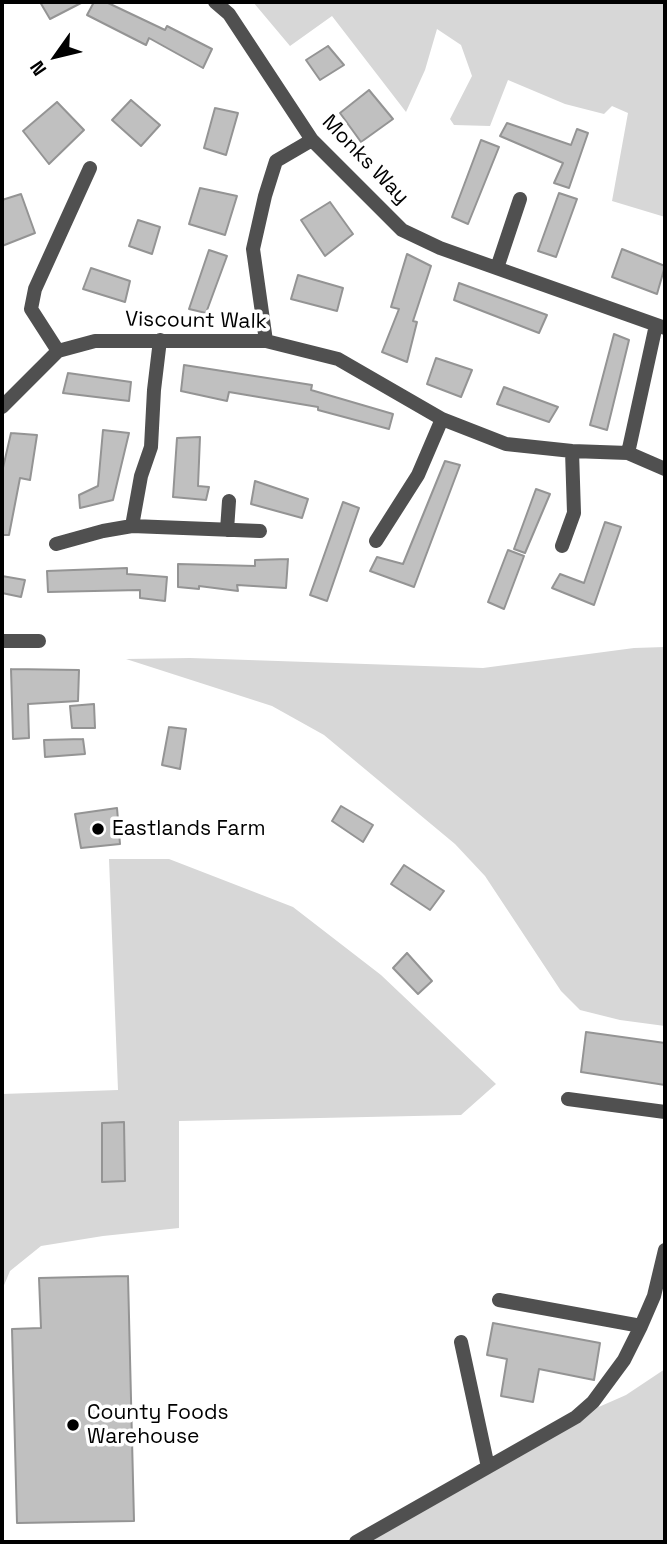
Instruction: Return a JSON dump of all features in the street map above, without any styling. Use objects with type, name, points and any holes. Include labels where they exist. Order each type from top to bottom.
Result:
[{"type":"street","name":"Monks Way","points":[[215,2],[229,13],[312,140],[402,230],[440,248],[661,327],[628,453]]},
{"type":"street","points":[[265,341],[253,249],[265,196],[276,161],[312,140]]},
{"type":"street","points":[[58,351],[30,309],[35,289],[90,168]]},
{"type":"street","points":[[497,268],[520,199]]},
{"type":"street","points":[[132,526],[141,476],[150,447],[160,340]]},
{"type":"street","name":"Viscount Walk","points":[[2,407],[58,351],[95,341],[265,341],[338,359],[442,419],[506,444],[572,452],[628,453],[665,469]]},
{"type":"street","points":[[376,541],[418,475],[442,419]]},
{"type":"street","points":[[562,546],[574,513],[572,452]]},
{"type":"street","points":[[227,530],[229,501]]},
{"type":"street","points":[[56,544],[132,526],[260,531]]},
{"type":"street","points":[[2,640],[39,641]]},
{"type":"street","points":[[568,1099],[665,1112]]},
{"type":"street","points":[[356,1542],[576,1417],[593,1402],[624,1360],[641,1326],[654,1297],[665,1250]]},
{"type":"street","points":[[499,1300],[641,1326]]},
{"type":"street","points":[[461,1342],[488,1467]]},
{"type":"shaded area","points":[[253,2],[665,2],[665,217],[612,201],[628,113],[612,106],[604,114],[565,104],[508,80],[490,126],[454,125],[450,119],[472,76],[461,45],[437,29],[425,70],[406,112],[332,16],[290,46]]},
{"type":"shaded area","points":[[665,647],[665,1026],[620,1020],[580,1010],[561,991],[485,876],[455,844],[324,735],[272,706],[126,659],[190,658],[483,668],[634,648]]},
{"type":"shaded area","points":[[109,859],[169,859],[293,907],[381,975],[496,1084],[461,1115],[179,1121],[179,1228],[41,1246],[10,1271],[2,1290],[2,1094],[118,1090]]},
{"type":"shaded area","points":[[665,1369],[665,1542],[356,1542],[576,1417],[626,1395]]},
{"type":"building","points":[[40,2],[83,2],[50,19]]},
{"type":"building","points":[[94,2],[106,2],[165,30],[167,26],[212,49],[203,68],[149,38],[146,45],[87,15]]},
{"type":"building","points":[[328,46],[344,65],[320,80],[306,60]]},
{"type":"building","points":[[369,90],[393,119],[361,142],[340,113]]},
{"type":"building","points":[[131,100],[160,125],[141,146],[112,120]]},
{"type":"building","points":[[57,102],[84,130],[49,164],[23,131]]},
{"type":"building","points":[[215,108],[238,113],[226,155],[204,148]]},
{"type":"building","points":[[507,123],[571,145],[577,129],[588,133],[569,188],[554,183],[563,163],[500,136]]},
{"type":"building","points":[[481,140],[499,147],[468,224],[452,217]]},
{"type":"building","points":[[200,188],[237,196],[225,235],[189,224]]},
{"type":"building","points":[[559,193],[577,199],[556,257],[538,251]]},
{"type":"building","points":[[21,194],[35,233],[2,246],[2,200]]},
{"type":"building","points":[[330,202],[353,234],[325,256],[301,220]]},
{"type":"building","points":[[138,220],[160,227],[152,254],[129,246]]},
{"type":"building","points":[[622,249],[665,266],[657,294],[612,277]]},
{"type":"building","points":[[209,250],[227,256],[206,313],[189,309]]},
{"type":"building","points":[[407,254],[431,266],[413,321],[417,322],[407,362],[382,352],[399,309],[391,307]]},
{"type":"building","points":[[91,268],[130,281],[125,302],[83,289]]},
{"type":"building","points":[[298,275],[343,288],[337,311],[291,299]]},
{"type":"building","points":[[459,283],[547,315],[539,333],[454,300]]},
{"type":"building","points":[[614,334],[629,340],[607,430],[590,425]]},
{"type":"building","points":[[436,358],[472,370],[461,397],[427,384]]},
{"type":"building","points":[[184,365],[312,385],[311,390],[393,414],[389,429],[318,410],[318,407],[229,392],[227,401],[181,391]]},
{"type":"building","points":[[68,373],[131,382],[129,401],[63,393]]},
{"type":"building","points":[[504,387],[558,407],[549,422],[497,404]]},
{"type":"building","points":[[103,430],[129,433],[113,500],[80,508],[79,495],[98,486]]},
{"type":"building","points":[[11,433],[37,435],[30,480],[20,478],[9,535],[2,535],[2,472]]},
{"type":"building","points":[[200,437],[198,486],[209,487],[206,500],[173,497],[177,438]]},
{"type":"building","points":[[445,461],[460,465],[414,587],[370,571],[377,557],[403,564]]},
{"type":"building","points":[[255,481],[308,499],[302,518],[251,504]]},
{"type":"building","points":[[536,489],[550,494],[525,553],[514,549]]},
{"type":"building","points":[[343,502],[359,508],[327,601],[310,595]]},
{"type":"building","points":[[605,522],[621,527],[594,605],[552,588],[560,574],[584,583]]},
{"type":"building","points":[[508,550],[524,556],[504,609],[488,602]]},
{"type":"building","points":[[288,559],[286,588],[237,585],[238,591],[199,586],[199,589],[178,587],[178,564],[255,566],[255,560]]},
{"type":"building","points":[[127,568],[127,574],[167,577],[165,601],[140,598],[140,590],[48,592],[47,571]]},
{"type":"building","points":[[2,576],[25,580],[21,597],[2,593]]},
{"type":"building","points":[[11,669],[79,670],[78,701],[28,704],[29,738],[13,739]]},
{"type":"building","points":[[94,704],[95,728],[72,728],[70,706]]},
{"type":"building","points":[[169,727],[186,729],[180,769],[162,765]]},
{"type":"building","points":[[83,739],[85,754],[45,757],[44,740]]},
{"type":"building","points":[[341,806],[373,825],[363,842],[332,821]]},
{"type":"building","name":"Eastlands Farm","points":[[117,808],[120,844],[81,848],[75,814]]},
{"type":"building","points":[[404,865],[444,891],[430,910],[391,884]]},
{"type":"building","points":[[407,953],[432,981],[418,994],[393,968]]},
{"type":"building","points":[[586,1032],[665,1043],[665,1085],[581,1072]]},
{"type":"building","points":[[124,1122],[125,1181],[102,1182],[102,1123]]},
{"type":"building","name":"County Foods Warehouse","points":[[128,1276],[134,1521],[17,1523],[12,1329],[41,1328],[39,1278]]},
{"type":"building","points":[[493,1323],[600,1343],[594,1380],[539,1369],[533,1402],[501,1396],[507,1359],[487,1355]]},
{"type":"place","name":"Eastlands Farm","points":[[98,829]]},
{"type":"place","name":"County Foods Warehouse","points":[[73,1425]]}]
